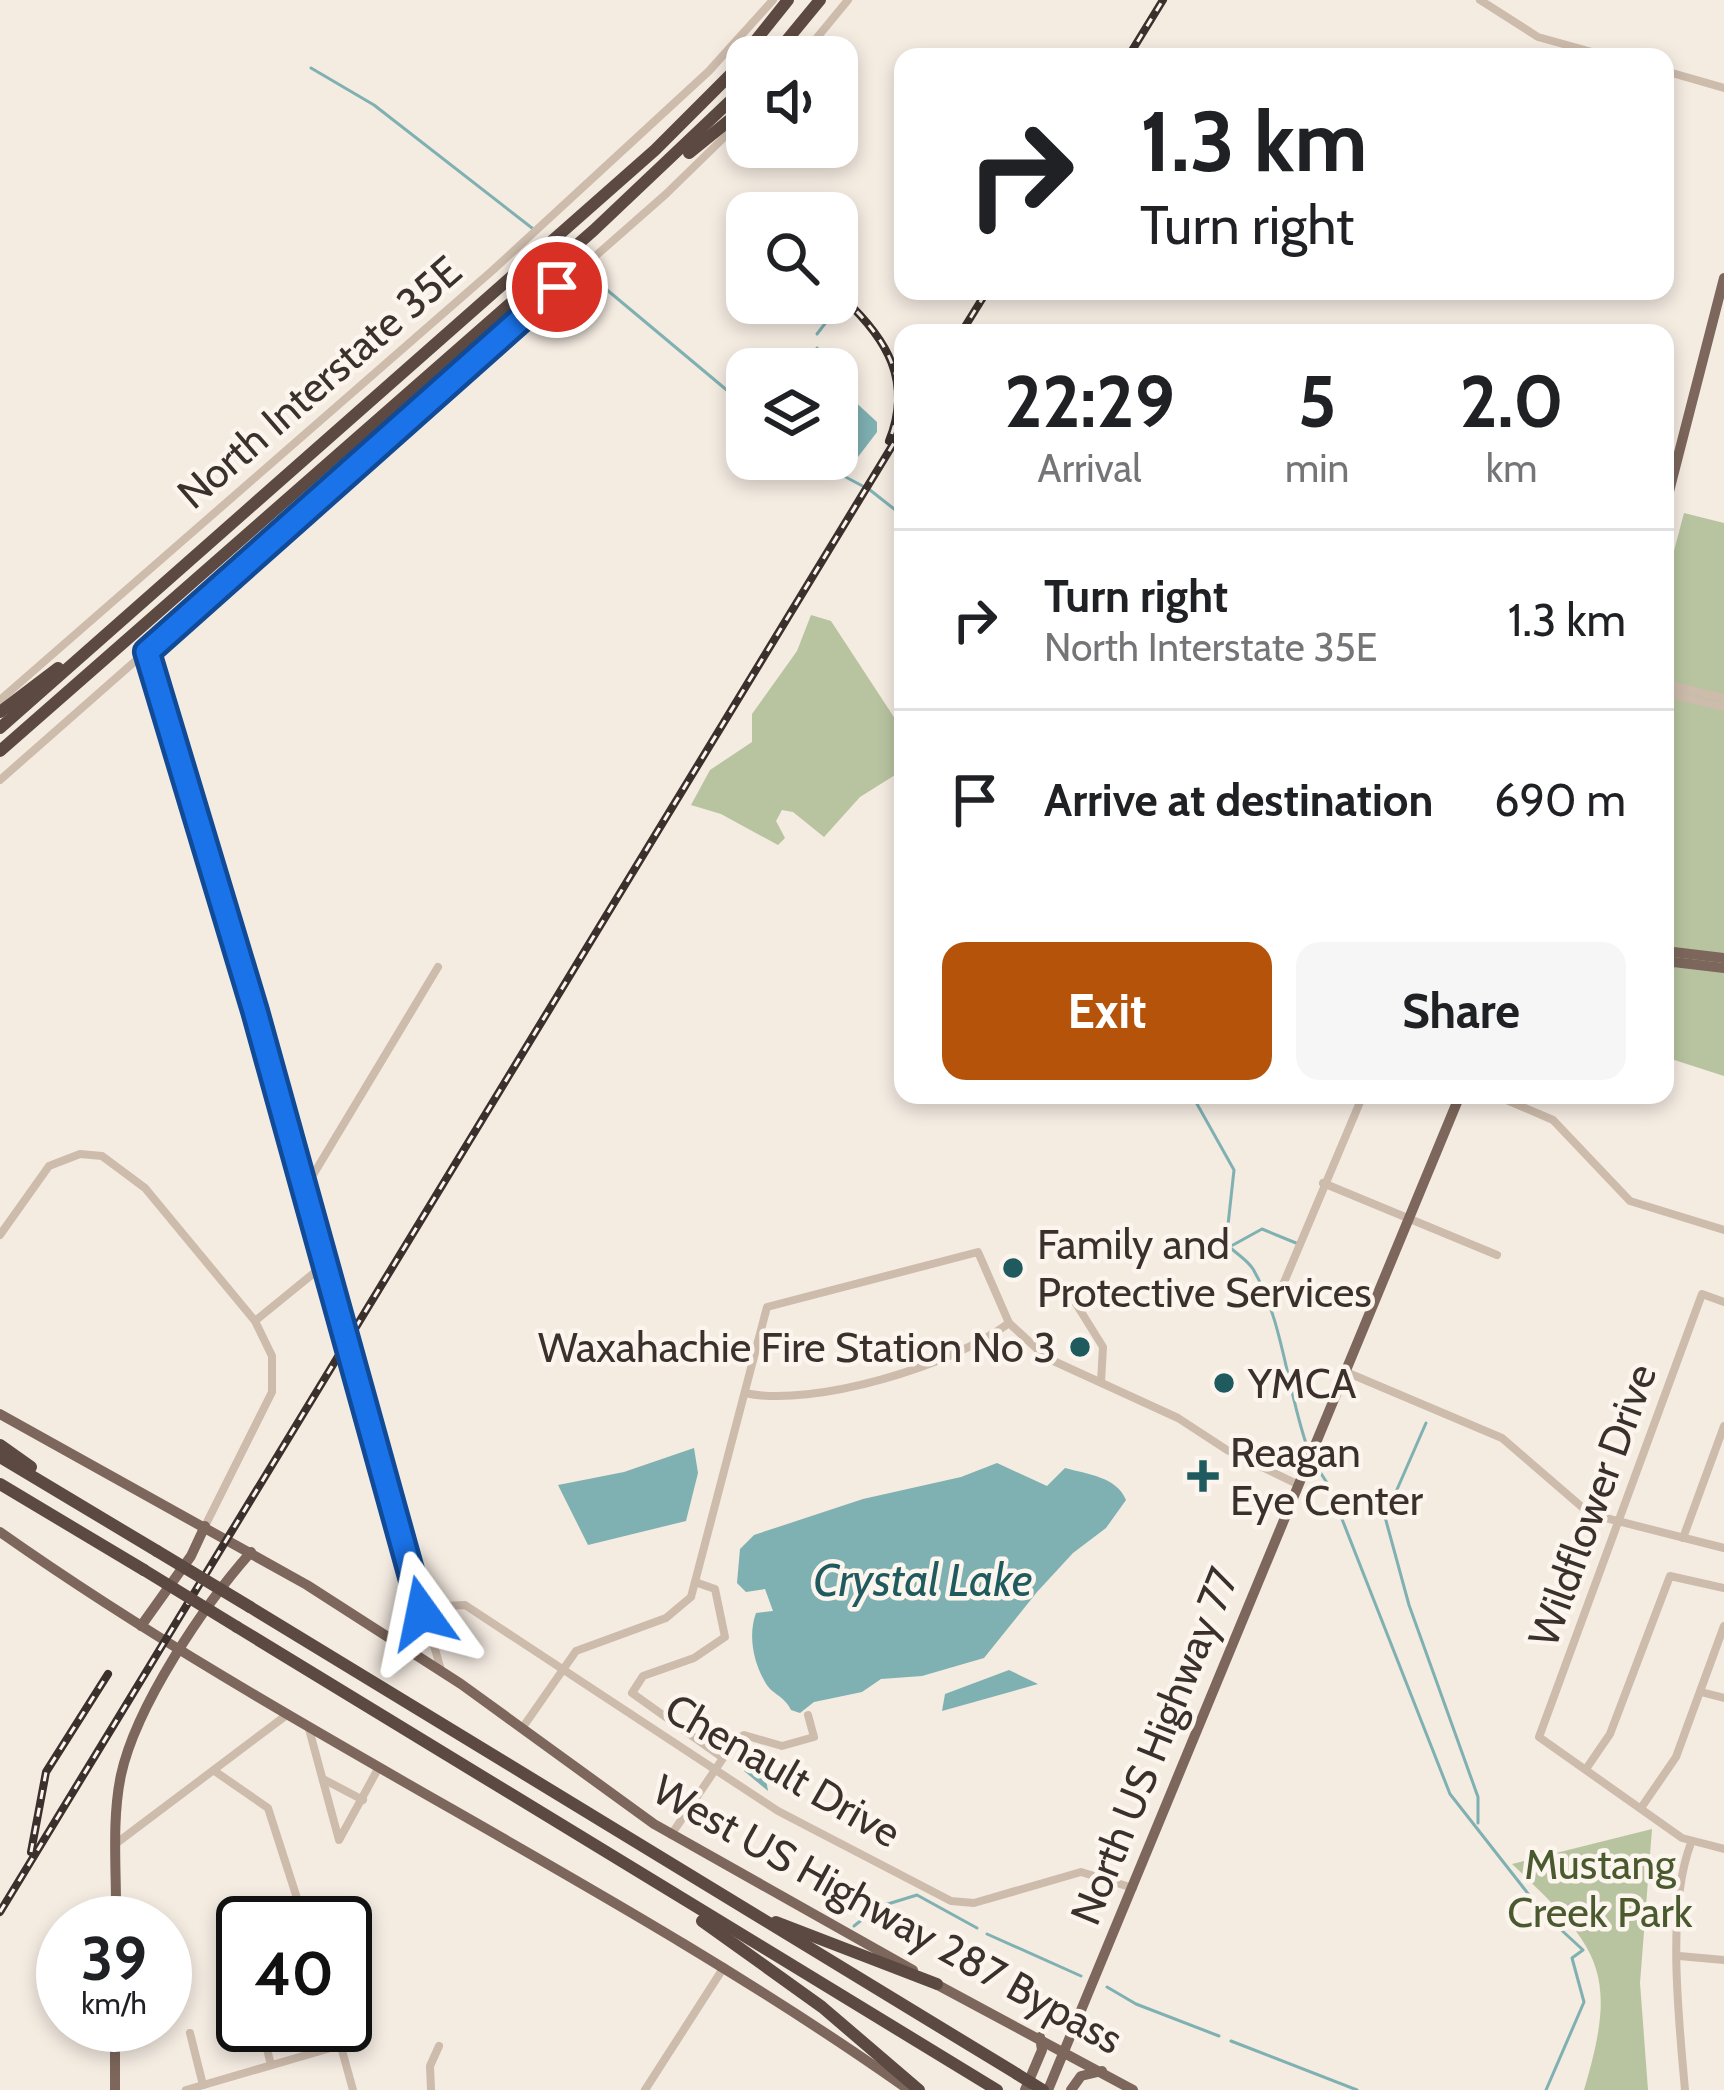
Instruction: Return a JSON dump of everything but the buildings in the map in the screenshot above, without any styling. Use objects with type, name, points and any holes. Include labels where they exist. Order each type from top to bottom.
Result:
[{"type":"highway","points":[[765,36],[792,0]]},
{"type":"highway","points":[[710,97],[792,0]]},
{"type":"highway","points":[[790,36],[820,0]]},
{"type":"highway","points":[[0,728],[726,81]]},
{"type":"highway","points":[[0,751],[726,105]]},
{"type":"highway","points":[[657,171],[675,164],[726,126]]},
{"type":"highway","points":[[0,712],[140,605]]},
{"type":"highway","points":[[0,761],[71,696],[80,680]]},
{"type":"highway","points":[[0,1445],[69,1498]]},
{"type":"highway","points":[[0,1457],[1046,2090]]},
{"type":"highway","points":[[2,1486],[997,2090]]},
{"type":"highway","points":[[706,1888],[782,1926],[938,1984]]},
{"type":"highway","points":[[669,1894],[822,2007],[919,2090]]},
{"type":"main road","points":[[1674,472],[1724,278]]},
{"type":"main road","points":[[1674,952],[1724,958]]},
{"type":"main road","points":[[1674,962],[1724,968]]},
{"type":"main road","name":"North US Highway 77","points":[[1046,2090],[1134,1888],[1456,1104]]},
{"type":"main road","name":"West US Highway 287 Bypass","points":[[0,1414],[251,1552],[441,1671],[671,1835],[1133,2090]]},
{"type":"main road","points":[[141,1626],[182,1570],[205,1526]]},
{"type":"main road","points":[[0,1532],[141,1626],[309,1727],[724,1967],[909,2090]]},
{"type":"main road","points":[[117,1896],[124,1764],[142,1718],[251,1552]]},
{"type":"main road","points":[[1025,2090],[1042,2050],[1040,2036]]},
{"type":"main road","points":[[115,2052],[116,2090]]},
{"type":"main road","points":[[1071,2090],[1081,2076],[1102,2071]]},
{"type":"street","name":"North Interstate 35E","points":[[0,700],[81,635],[559,210],[709,70],[772,0]]},
{"type":"street","points":[[818,36],[848,0]]},
{"type":"street","points":[[1480,0],[1538,37],[1578,48]]},
{"type":"street","points":[[1674,74],[1724,88]]},
{"type":"street","name":"North Interstate 35E","points":[[0,780],[666,194],[726,133]]},
{"type":"street","points":[[147,652],[441,1671]]},
{"type":"street","points":[[1674,687],[1724,702]]},
{"type":"street","points":[[1674,694],[1724,702]]},
{"type":"street","points":[[303,1191],[438,967]]},
{"type":"street","points":[[1282,1287],[1359,1104]]},
{"type":"street","points":[[1516,1104],[1552,1120],[1630,1201],[1724,1230]]},
{"type":"street","points":[[0,1235],[50,1166],[80,1154],[102,1156],[145,1188],[255,1321],[272,1356],[272,1392],[205,1526]]},
{"type":"street","points":[[1324,1183],[1497,1255]]},
{"type":"street","points":[[523,1727],[563,1670],[591,1642],[666,1618],[691,1597],[767,1307],[978,1252],[1009,1323],[1047,1358],[1299,1480]]},
{"type":"street","points":[[255,1321],[325,1264]]},
{"type":"street","name":"Wildflower Drive","points":[[1586,1769],[1540,1737],[1702,1294],[1724,1302]]},
{"type":"street","points":[[1076,1302],[1103,1348],[1101,1382]]},
{"type":"street","points":[[745,1393],[792,1399],[928,1365],[977,1346],[1009,1323]]},
{"type":"street","points":[[1344,1372],[1502,1438],[1582,1510],[1724,1548]]},
{"type":"street","points":[[1683,1538],[1724,1426]]},
{"type":"street","points":[[1724,1588],[1670,1576],[1610,1734],[1586,1769],[1691,1843],[1724,1849]]},
{"type":"street","points":[[695,1582],[715,1588],[727,1634],[694,1658],[643,1676],[633,1697],[723,1758]]},
{"type":"street","name":"Chenault Drive","points":[[423,1607],[465,1605],[714,1771],[952,1901],[974,1903],[1081,1873],[1134,1888]]},
{"type":"street","points":[[383,1635],[408,1630],[423,1607]]},
{"type":"street","points":[[1641,1808],[1676,1756],[1724,1626]]},
{"type":"street","points":[[1701,1692],[1724,1698]]},
{"type":"street","points":[[118,1842],[288,1714]]},
{"type":"street","points":[[671,1835],[740,1736],[782,1746],[814,1737],[808,1715]]},
{"type":"street","points":[[309,1727],[339,1840],[380,1767]]},
{"type":"street","points":[[216,1772],[268,1808],[296,1896]]},
{"type":"street","points":[[322,1778],[363,1800]]},
{"type":"street","points":[[1685,2090],[1677,2019],[1683,1870],[1691,1843]]},
{"type":"street","points":[[1679,1956],[1724,1960]]},
{"type":"street","points":[[646,2090],[724,1967]]},
{"type":"street","points":[[192,2040],[203,2085]]},
{"type":"street","points":[[431,2090],[430,2066],[439,2046]]},
{"type":"street","points":[[268,2052],[272,2066]]},
{"type":"street","points":[[186,2090],[318,2052]]},
{"type":"street","points":[[343,2052],[353,2090]]},
{"type":"green space","points":[[1684,513],[1724,523],[1724,1076],[1674,1060],[1674,551]]},
{"type":"green space","points":[[811,615],[831,621],[894,717],[894,776],[860,797],[824,837],[793,812],[782,810],[776,821],[785,838],[778,845],[721,814],[691,805],[710,770],[752,742],[752,714],[797,651]]},
{"type":"green space","name":"Mustang Creek Park","points":[[1652,1829],[1640,1983],[1648,2090],[1584,2090],[1600,2016],[1594,1963],[1565,1917],[1512,1864]]},
{"type":"water","points":[[858,404],[877,422],[877,432],[858,457]]},
{"type":"water","points":[[694,1448],[698,1473],[686,1521],[588,1545],[558,1485],[624,1472]]},
{"type":"water","name":"Crystal Lake","points":[[997,1463],[1047,1486],[1065,1468],[1092,1475],[1116,1486],[1126,1500],[1106,1528],[1073,1553],[1037,1592],[984,1658],[922,1676],[881,1679],[862,1692],[814,1702],[800,1713],[791,1710],[768,1686],[757,1665],[752,1639],[756,1613],[773,1611],[765,1589],[746,1592],[737,1583],[740,1549],[754,1535]]},
{"type":"water","points":[[1009,1670],[1038,1684],[942,1711],[945,1694]]},
{"type":"water","points":[[755,1748],[762,1755],[768,1791],[744,1771]]},
{"type":"waterway","points":[[311,68],[374,105],[532,228]]},
{"type":"waterway","points":[[588,274],[726,389]]},
{"type":"waterway","points":[[817,334],[825,324]]},
{"type":"waterway","points":[[851,480],[894,509]]},
{"type":"waterway","points":[[1197,1104],[1234,1170],[1226,1243],[1250,1265],[1263,1290],[1309,1452]]},
{"type":"waterway","points":[[1233,1245],[1262,1229],[1296,1243]]},
{"type":"waterway","points":[[1426,1423],[1385,1517],[1409,1605],[1478,1797],[1478,1823]]},
{"type":"waterway","points":[[1313,1461],[1329,1486],[1450,1794],[1544,1914],[1583,1950],[1572,1958],[1584,2002],[1546,2090]]},
{"type":"waterway","points":[[854,1926],[878,1907],[917,1895],[977,1928]]},
{"type":"waterway","points":[[987,1934],[1081,1976]]},
{"type":"waterway","points":[[1107,1987],[1136,2004],[1219,2036]]},
{"type":"waterway","points":[[1231,2041],[1357,2090]]},
{"type":"railway","points":[[1134,48],[1163,0]]},
{"type":"railway","points":[[967,324],[981,300]]},
{"type":"railway","points":[[858,314],[873,330],[894,370]]},
{"type":"railway","points":[[889,441],[894,426]]},
{"type":"railway","points":[[0,1912],[894,443]]},
{"type":"railway","points":[[31,1852],[46,1772],[108,1674]]},
{"type":"place","name":"Family and Protective Services","points":[[1013,1268]]},
{"type":"place","name":"Waxahachie Fire Station No 3","points":[[1080,1347]]},
{"type":"place","name":"YMCA","points":[[1224,1383]]},
{"type":"place","name":"Reagan Eye Center","points":[[1203,1476]]},
{"type":"route","points":[[422,1613],[422,1597],[255,1011],[147,652],[557,287]]}]
